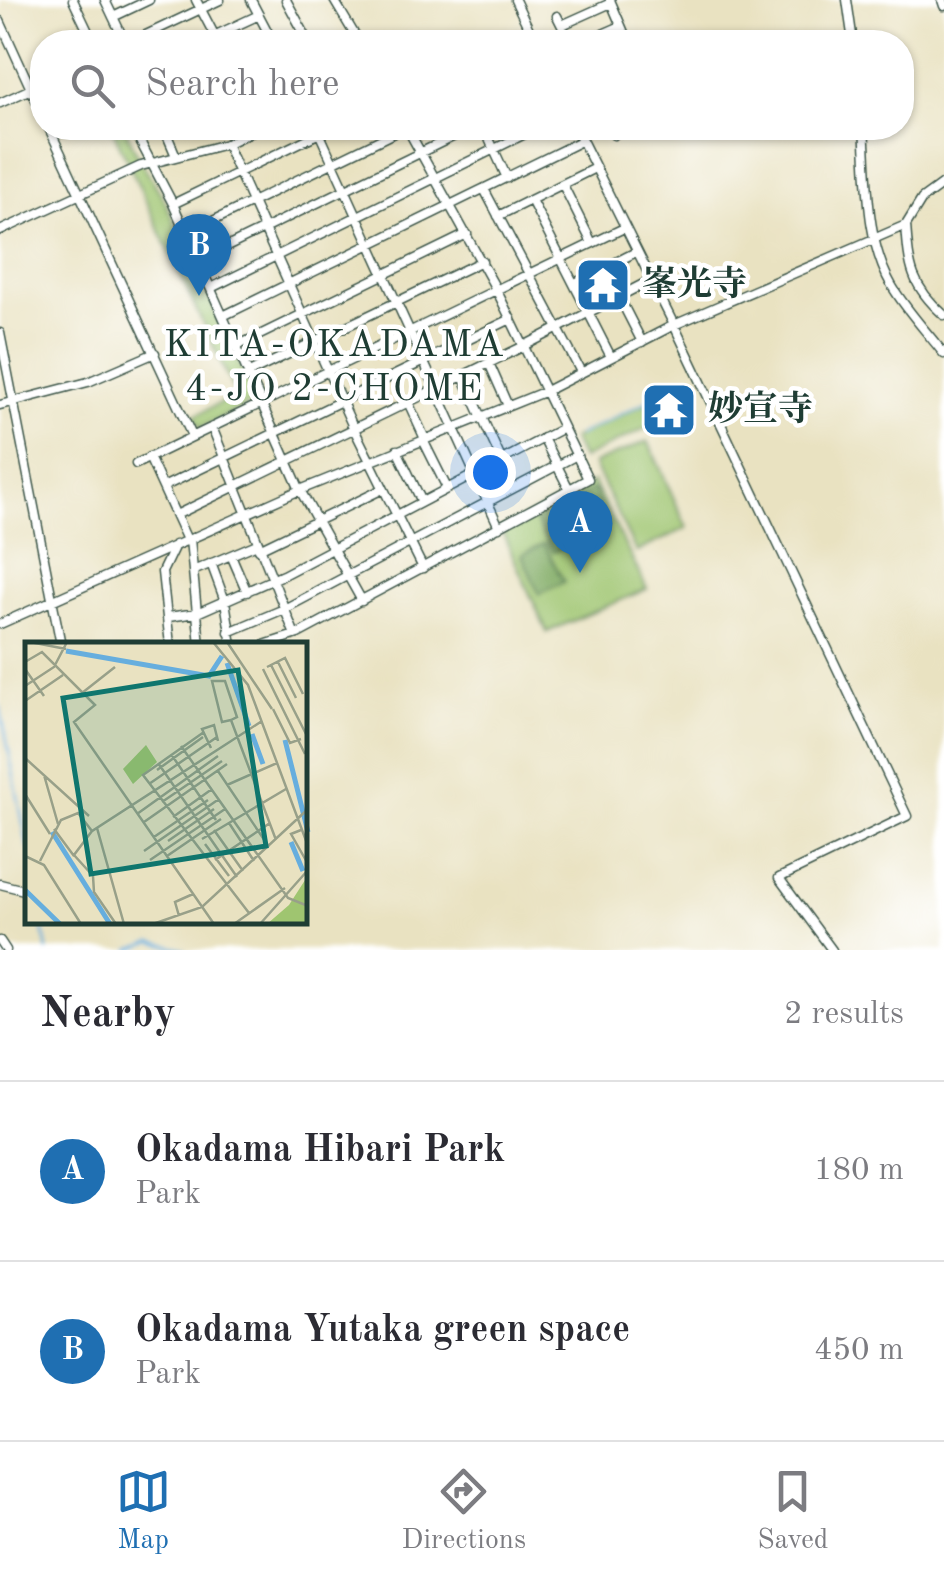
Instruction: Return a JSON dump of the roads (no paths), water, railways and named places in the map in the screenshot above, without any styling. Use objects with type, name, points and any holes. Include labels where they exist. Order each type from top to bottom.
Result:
[{"type":"street","points":[[105,0],[120,30]]},
{"type":"street","points":[[113,18],[149,0]]},
{"type":"street","points":[[151,30],[198,5],[220,0]]},
{"type":"street","points":[[251,0],[265,30]]},
{"type":"street","points":[[286,0],[302,30]]},
{"type":"street","points":[[334,0],[351,30]]},
{"type":"street","points":[[515,0],[529,30]]},
{"type":"street","points":[[846,0],[851,30]]},
{"type":"street","points":[[77,1],[88,30]]},
{"type":"street","points":[[562,25],[610,1],[623,30]]},
{"type":"street","points":[[198,5],[211,30]]},
{"type":"street","points":[[232,30],[258,15]]},
{"type":"street","points":[[557,16],[564,30]]},
{"type":"street","points":[[0,22],[30,85]]},
{"type":"street","points":[[612,30],[621,26]]},
{"type":"street","points":[[0,103],[30,90]]},
{"type":"street","points":[[55,140],[192,436]]},
{"type":"street","points":[[138,140],[173,204],[300,490],[362,600]]},
{"type":"street","points":[[171,140],[176,156]]},
{"type":"street","points":[[0,232],[149,163],[234,140]]},
{"type":"street","points":[[173,204],[299,140]]},
{"type":"street","points":[[323,140],[499,527]]},
{"type":"street","points":[[186,234],[381,140]]},
{"type":"street","points":[[274,642],[296,635],[588,479],[482,261],[414,140]]},
{"type":"street","points":[[198,261],[446,140]]},
{"type":"street","points":[[490,140],[508,178]]},
{"type":"street","points":[[210,288],[512,140]]},
{"type":"street","points":[[865,140],[874,238],[882,268],[893,289],[944,354]]},
{"type":"street","points":[[223,316],[581,141],[674,325],[906,816],[779,878],[832,950]]},
{"type":"street","points":[[226,144],[369,462],[423,568]]},
{"type":"street","points":[[498,216],[595,168]]},
{"type":"street","points":[[944,183],[922,199],[906,225],[915,282],[944,315]]},
{"type":"street","points":[[564,185],[592,243]]},
{"type":"street","points":[[484,189],[581,372]]},
{"type":"street","points":[[531,200],[611,357]]},
{"type":"street","points":[[0,624],[300,490],[546,391],[674,325],[906,225]]},
{"type":"street","points":[[136,464],[624,228]]},
{"type":"street","points":[[237,346],[467,234]]},
{"type":"street","points":[[574,284],[636,252]]},
{"type":"street","points":[[249,373],[482,261]]},
{"type":"street","points":[[176,515],[651,280]]},
{"type":"street","points":[[620,296],[642,342]]},
{"type":"street","points":[[163,487],[511,318]]},
{"type":"street","points":[[0,333],[59,642]]},
{"type":"street","points":[[0,405],[88,382],[154,354]]},
{"type":"street","points":[[489,363],[508,406]]},
{"type":"street","points":[[463,376],[501,460]]},
{"type":"street","points":[[408,402],[447,488]]},
{"type":"street","points":[[212,427],[296,635]]},
{"type":"street","points":[[168,617],[197,612],[272,580],[564,428]]},
{"type":"street","points":[[543,438],[570,490]]},
{"type":"street","points":[[396,450],[422,502]]},
{"type":"street","points":[[230,632],[284,610],[576,455]]},
{"type":"street","points":[[150,457],[188,540],[200,642]]},
{"type":"street","points":[[193,571],[384,489]]},
{"type":"street","points":[[170,642],[162,572],[174,545]]},
{"type":"street","points":[[231,555],[246,592]]},
{"type":"street","points":[[210,564],[225,601],[232,642]]},
{"type":"street","points":[[0,884],[25,890]]},
{"type":"street","points":[[0,940],[6,950]]},
{"type":"waterway","points":[[578,436],[693,378]]},
{"type":"waterway","points":[[0,706],[25,833]]},
{"type":"waterway","points":[[43,925],[47,950]]},
{"type":"waterway","points":[[131,950],[152,942],[185,950]]},
{"type":"place","name":"峯光寺","points":[[603,285]]},
{"type":"place","name":"Okadama Yutaka green space","points":[[199,296]]},
{"type":"place","name":"妙宣寺","points":[[669,410]]},
{"type":"place","name":"Okadama Hibari Park","points":[[580,573]]},
{"type":"district","name":"KITA-OKADAMA 4-JO 2-CHOME","points":[[335,368]]}]
